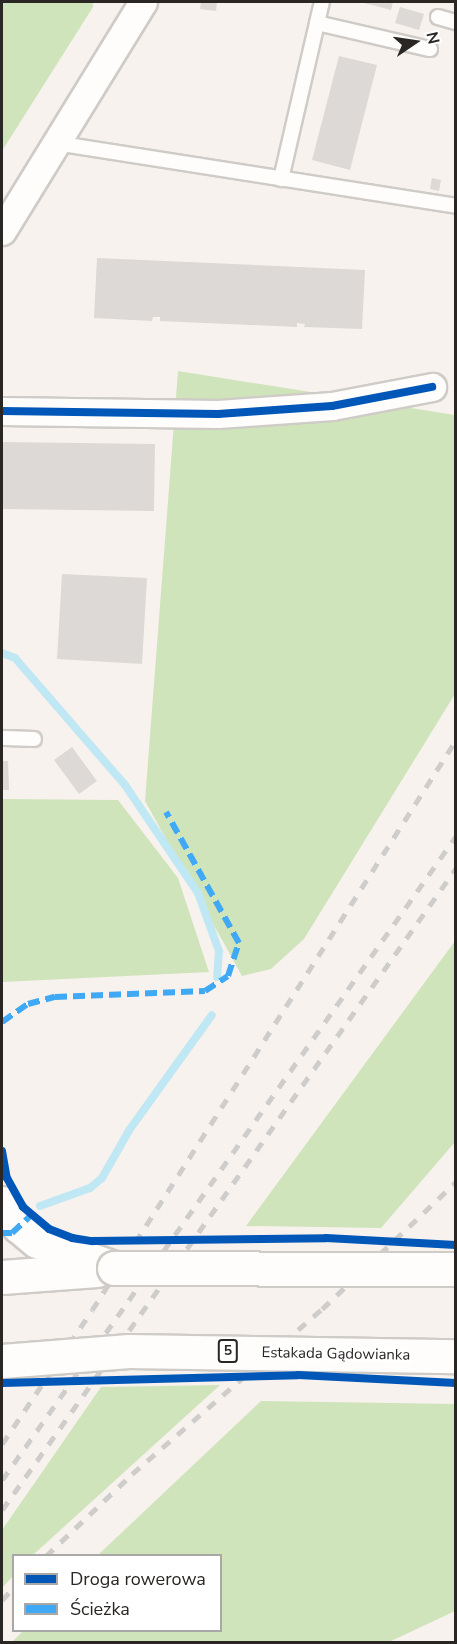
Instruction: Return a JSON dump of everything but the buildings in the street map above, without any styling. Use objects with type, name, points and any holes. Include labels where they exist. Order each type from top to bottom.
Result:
[{"type":"main road","points":[[2,1203],[19,1226],[50,1248],[114,1268]]},
{"type":"main road","points":[[2,1277],[114,1268],[456,1269]]},
{"type":"main road","name":"Estakada Gądowianka","points":[[2,1361],[129,1351],[456,1356]]},
{"type":"street","points":[[2,231],[143,2]]},
{"type":"street","points":[[2,411],[218,414],[332,406],[432,387]]},
{"type":"lane","points":[[281,179],[322,2]]},
{"type":"lane","points":[[438,17],[456,22]]},
{"type":"lane","points":[[317,23],[430,49]]},
{"type":"lane","points":[[55,143],[456,206]]},
{"type":"lane","points":[[2,738],[34,739]]},
{"type":"green space","points":[[2,2],[93,2],[93,7],[2,151]]},
{"type":"green space","points":[[178,371],[455,415],[455,694],[304,939],[271,969],[242,976],[145,801]]},
{"type":"green space","points":[[2,799],[118,800],[178,878],[209,972],[2,982]]},
{"type":"green space","points":[[455,941],[455,1142],[381,1228],[246,1226]]},
{"type":"green space","points":[[220,1385],[34,1554],[12,1554],[12,1577],[2,1588],[2,1530],[101,1387]]},
{"type":"green space","points":[[261,1401],[455,1404],[455,1611],[389,1642],[12,1642],[22,1632],[222,1632],[222,1554],[99,1554]]},
{"type":"waterway","points":[[2,653],[15,658],[125,785],[198,893],[219,951],[217,977]]},
{"type":"waterway","points":[[40,1206],[90,1188],[102,1178],[130,1129],[212,1015]]},
{"type":"railway","points":[[2,1444],[92,1310],[456,740]]},
{"type":"railway","points":[[2,1480],[456,836]]},
{"type":"railway","points":[[2,1510],[456,868]]},
{"type":"railway","points":[[48,1554],[132,1474],[322,1309],[456,1182]]},
{"type":"railway","points":[[2,1600],[12,1589]]},
{"type":"marked path","points":[[2,1022],[28,1004],[55,997],[205,991],[228,976],[239,943],[166,812]]},
{"type":"marked path","points":[[2,1233],[12,1233],[30,1216]]},
{"type":"cycle path","points":[[2,411],[218,414],[332,406],[432,387]]},
{"type":"cycle path","points":[[2,1151],[7,1178],[23,1207],[49,1229],[72,1238],[92,1241],[326,1238],[456,1245]]},
{"type":"cycle path","points":[[2,1383],[298,1375],[456,1383]]}]
